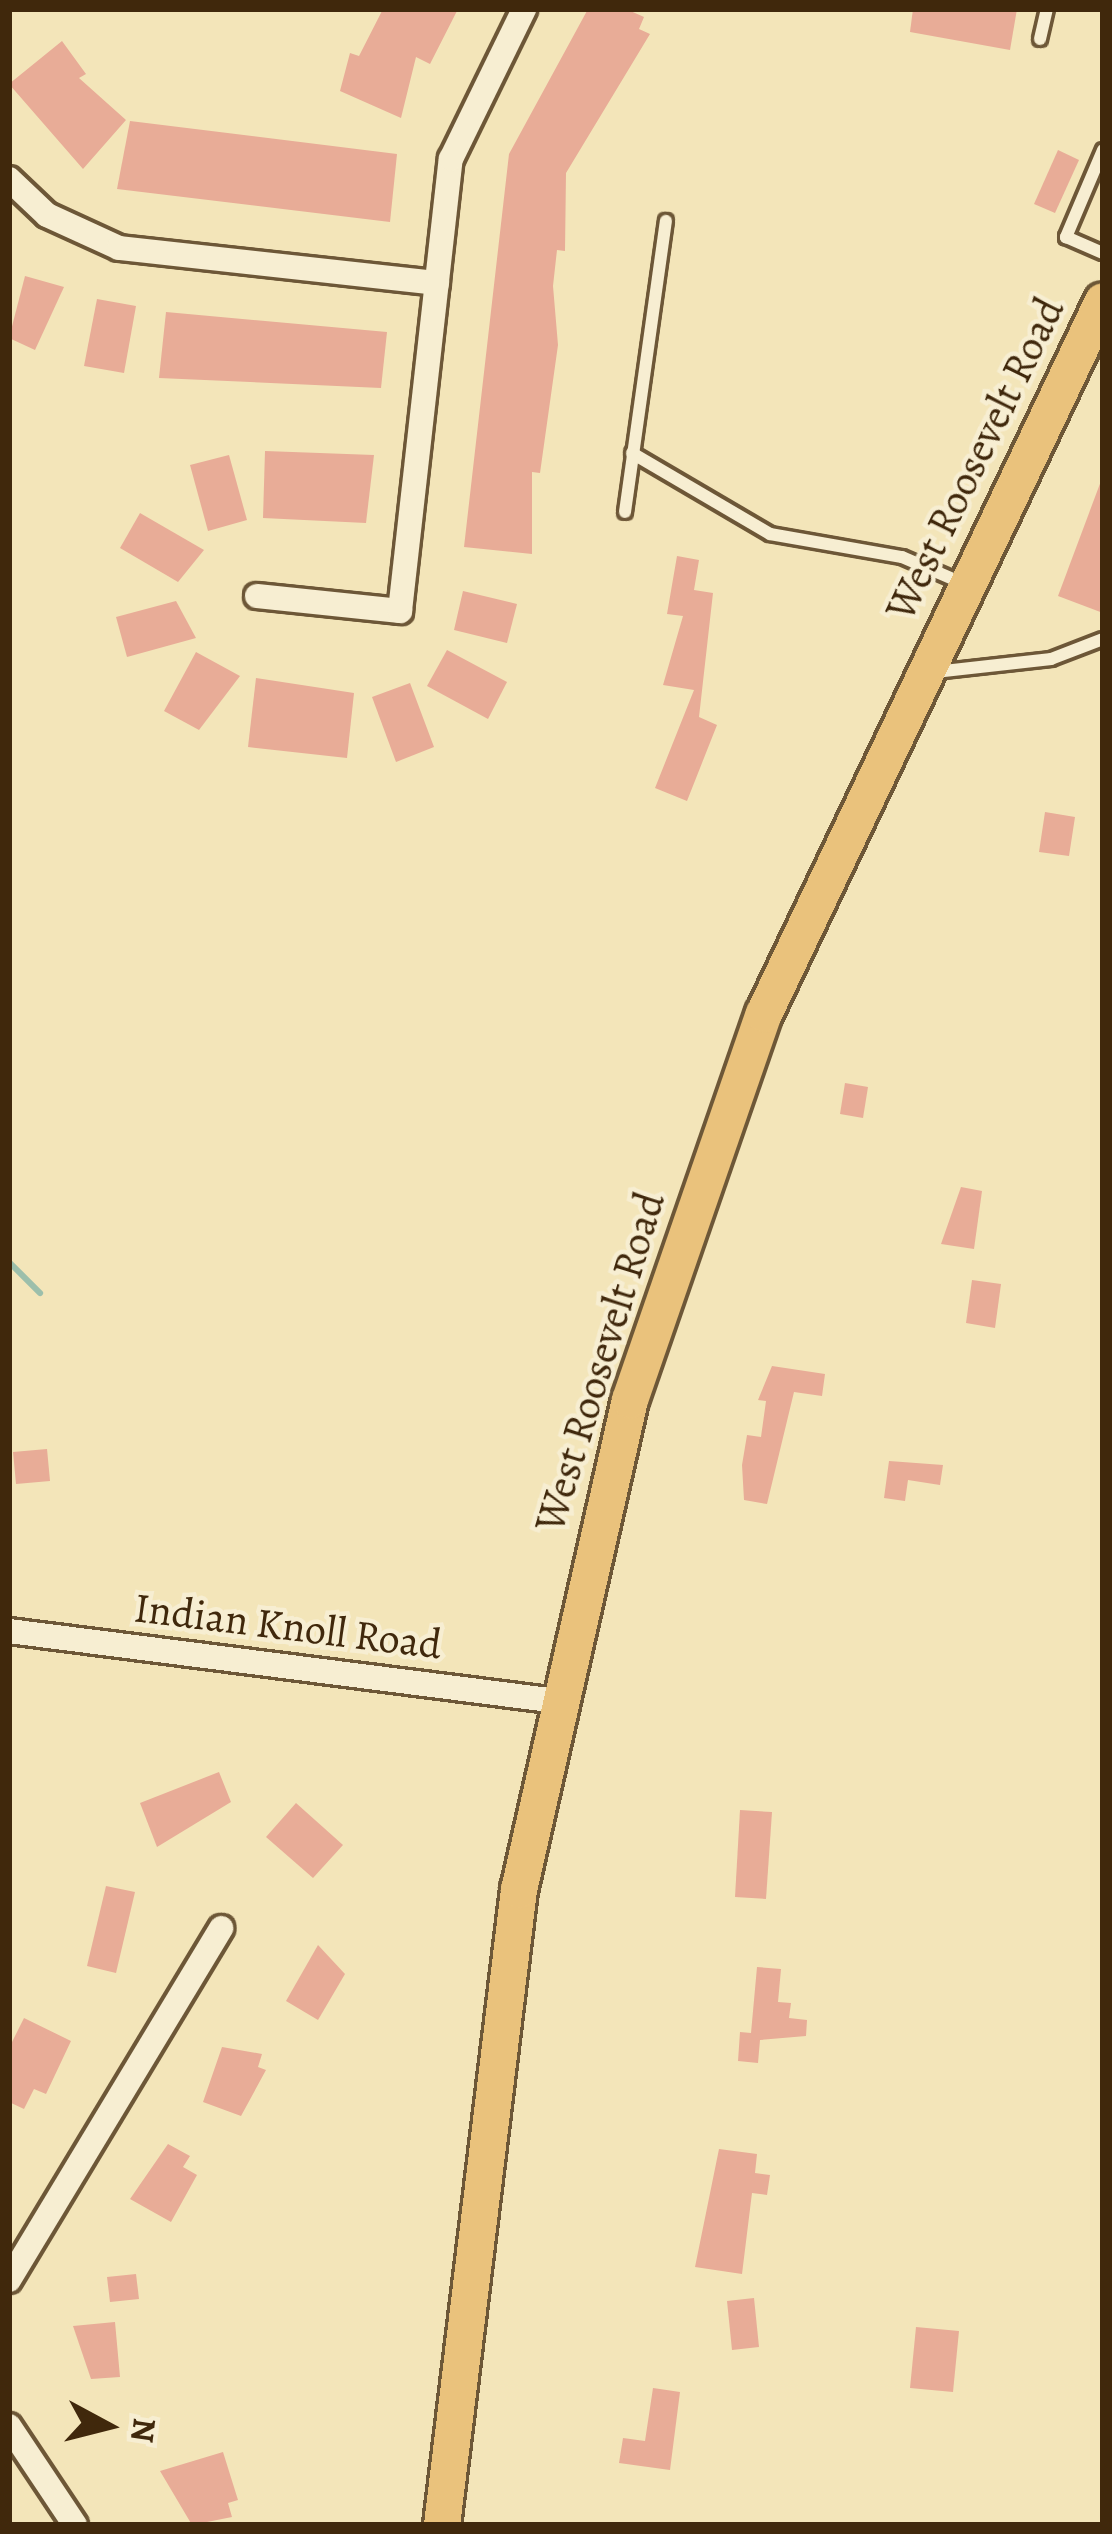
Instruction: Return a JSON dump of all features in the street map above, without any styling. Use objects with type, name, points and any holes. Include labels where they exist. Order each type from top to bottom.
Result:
[{"type":"main road","name":"West Roosevelt Road","points":[[442,2525],[505,1976],[557,1701],[630,1400],[702,1179],[764,1014],[920,674],[1103,301]]},
{"type":"street","points":[[256,596],[400,611],[436,283],[458,132],[524,9]]},
{"type":"street","points":[[9,179],[47,215],[118,248],[436,283]]},
{"type":"street","name":"Indian Knoll Road","points":[[9,1630],[557,1701]]},
{"type":"street","points":[[9,2279],[221,1928]]},
{"type":"street","points":[[9,2426],[76,2525]]},
{"type":"lane","points":[[1040,39],[1046,9]]},
{"type":"lane","points":[[1103,150],[1066,237],[1103,253]]},
{"type":"lane","points":[[625,512],[666,221]]},
{"type":"lane","points":[[632,453],[770,534],[902,557],[963,584]]},
{"type":"lane","points":[[920,674],[1051,659],[1103,639]]},
{"type":"building","points":[[383,9],[458,9],[430,64],[416,57],[401,118],[340,91],[350,53],[359,56]]},
{"type":"building","points":[[588,9],[626,9],[644,17],[639,29],[650,34],[566,173],[565,251],[557,250],[553,286],[558,345],[540,473],[532,472],[532,554],[464,547],[509,154]]},
{"type":"building","points":[[913,9],[1017,9],[1010,50],[910,32]]},
{"type":"building","points":[[62,41],[86,74],[79,78],[126,120],[83,169],[9,84]]},
{"type":"building","points":[[130,121],[397,154],[390,222],[117,189]]},
{"type":"building","points":[[1058,150],[1079,160],[1055,213],[1034,204]]},
{"type":"building","points":[[25,276],[64,287],[35,350],[9,338]]},
{"type":"building","points":[[97,299],[136,306],[124,373],[84,366]]},
{"type":"building","points":[[166,312],[387,332],[381,388],[159,378]]},
{"type":"building","points":[[265,451],[374,455],[366,523],[263,518]]},
{"type":"building","points":[[229,455],[247,520],[208,531],[190,465]]},
{"type":"building","points":[[1103,481],[1103,613],[1058,596]]},
{"type":"building","points":[[140,513],[204,550],[178,582],[120,548]]},
{"type":"building","points":[[677,556],[699,560],[694,590],[713,593],[699,717],[717,725],[687,801],[655,788],[694,690],[663,685],[683,616],[667,614]]},
{"type":"building","points":[[463,591],[517,604],[507,643],[454,630]]},
{"type":"building","points":[[176,601],[196,638],[127,657],[116,617]]},
{"type":"building","points":[[447,650],[507,682],[488,719],[427,686]]},
{"type":"building","points":[[196,652],[240,676],[199,730],[164,711]]},
{"type":"building","points":[[256,678],[354,693],[347,758],[248,747]]},
{"type":"building","points":[[410,683],[434,747],[396,762],[372,697]]},
{"type":"building","points":[[1045,812],[1075,817],[1069,856],[1039,852]]},
{"type":"building","points":[[845,1083],[868,1087],[863,1118],[840,1114]]},
{"type":"building","points":[[961,1187],[982,1191],[974,1249],[941,1244]]},
{"type":"building","points":[[972,1280],[1001,1284],[995,1328],[966,1323]]},
{"type":"building","points":[[772,1366],[825,1374],[822,1396],[794,1392],[767,1504],[744,1500],[742,1465],[747,1435],[761,1437],[766,1401],[758,1400]]},
{"type":"building","points":[[47,1449],[50,1481],[16,1484],[13,1452]]},
{"type":"building","points":[[889,1461],[943,1465],[940,1485],[908,1480],[905,1501],[884,1498]]},
{"type":"building","points":[[219,1772],[231,1802],[157,1847],[140,1803]]},
{"type":"building","points":[[296,1803],[343,1845],[313,1878],[266,1837]]},
{"type":"building","points":[[740,1810],[772,1812],[766,1899],[735,1897]]},
{"type":"building","points":[[106,1886],[135,1892],[116,1973],[87,1966]]},
{"type":"building","points":[[318,1945],[345,1974],[318,2020],[286,2001]]},
{"type":"building","points":[[757,1967],[781,1969],[778,2002],[791,2003],[789,2018],[807,2020],[806,2036],[760,2040],[758,2063],[738,2061],[740,2032],[751,2033]]},
{"type":"building","points":[[24,2018],[71,2041],[46,2094],[34,2089],[24,2109],[9,2102],[9,2048]]},
{"type":"building","points":[[222,2047],[262,2054],[258,2067],[266,2070],[241,2116],[203,2102]]},
{"type":"building","points":[[168,2144],[190,2156],[183,2167],[197,2175],[171,2222],[130,2199]]},
{"type":"building","points":[[719,2149],[757,2154],[755,2173],[770,2175],[767,2195],[752,2193],[742,2274],[695,2267]]},
{"type":"building","points":[[136,2274],[139,2299],[110,2302],[107,2277]]},
{"type":"building","points":[[754,2298],[759,2347],[732,2350],[727,2301]]},
{"type":"building","points":[[115,2322],[120,2377],[91,2379],[73,2326]]},
{"type":"building","points":[[916,2327],[959,2331],[953,2392],[910,2388]]},
{"type":"building","points":[[653,2388],[680,2392],[670,2470],[619,2463],[623,2438],[645,2441]]},
{"type":"building","points":[[223,2452],[238,2500],[228,2503],[232,2517],[192,2525],[160,2471]]},
{"type":"waterway","points":[[9,1262],[40,1293]]}]
